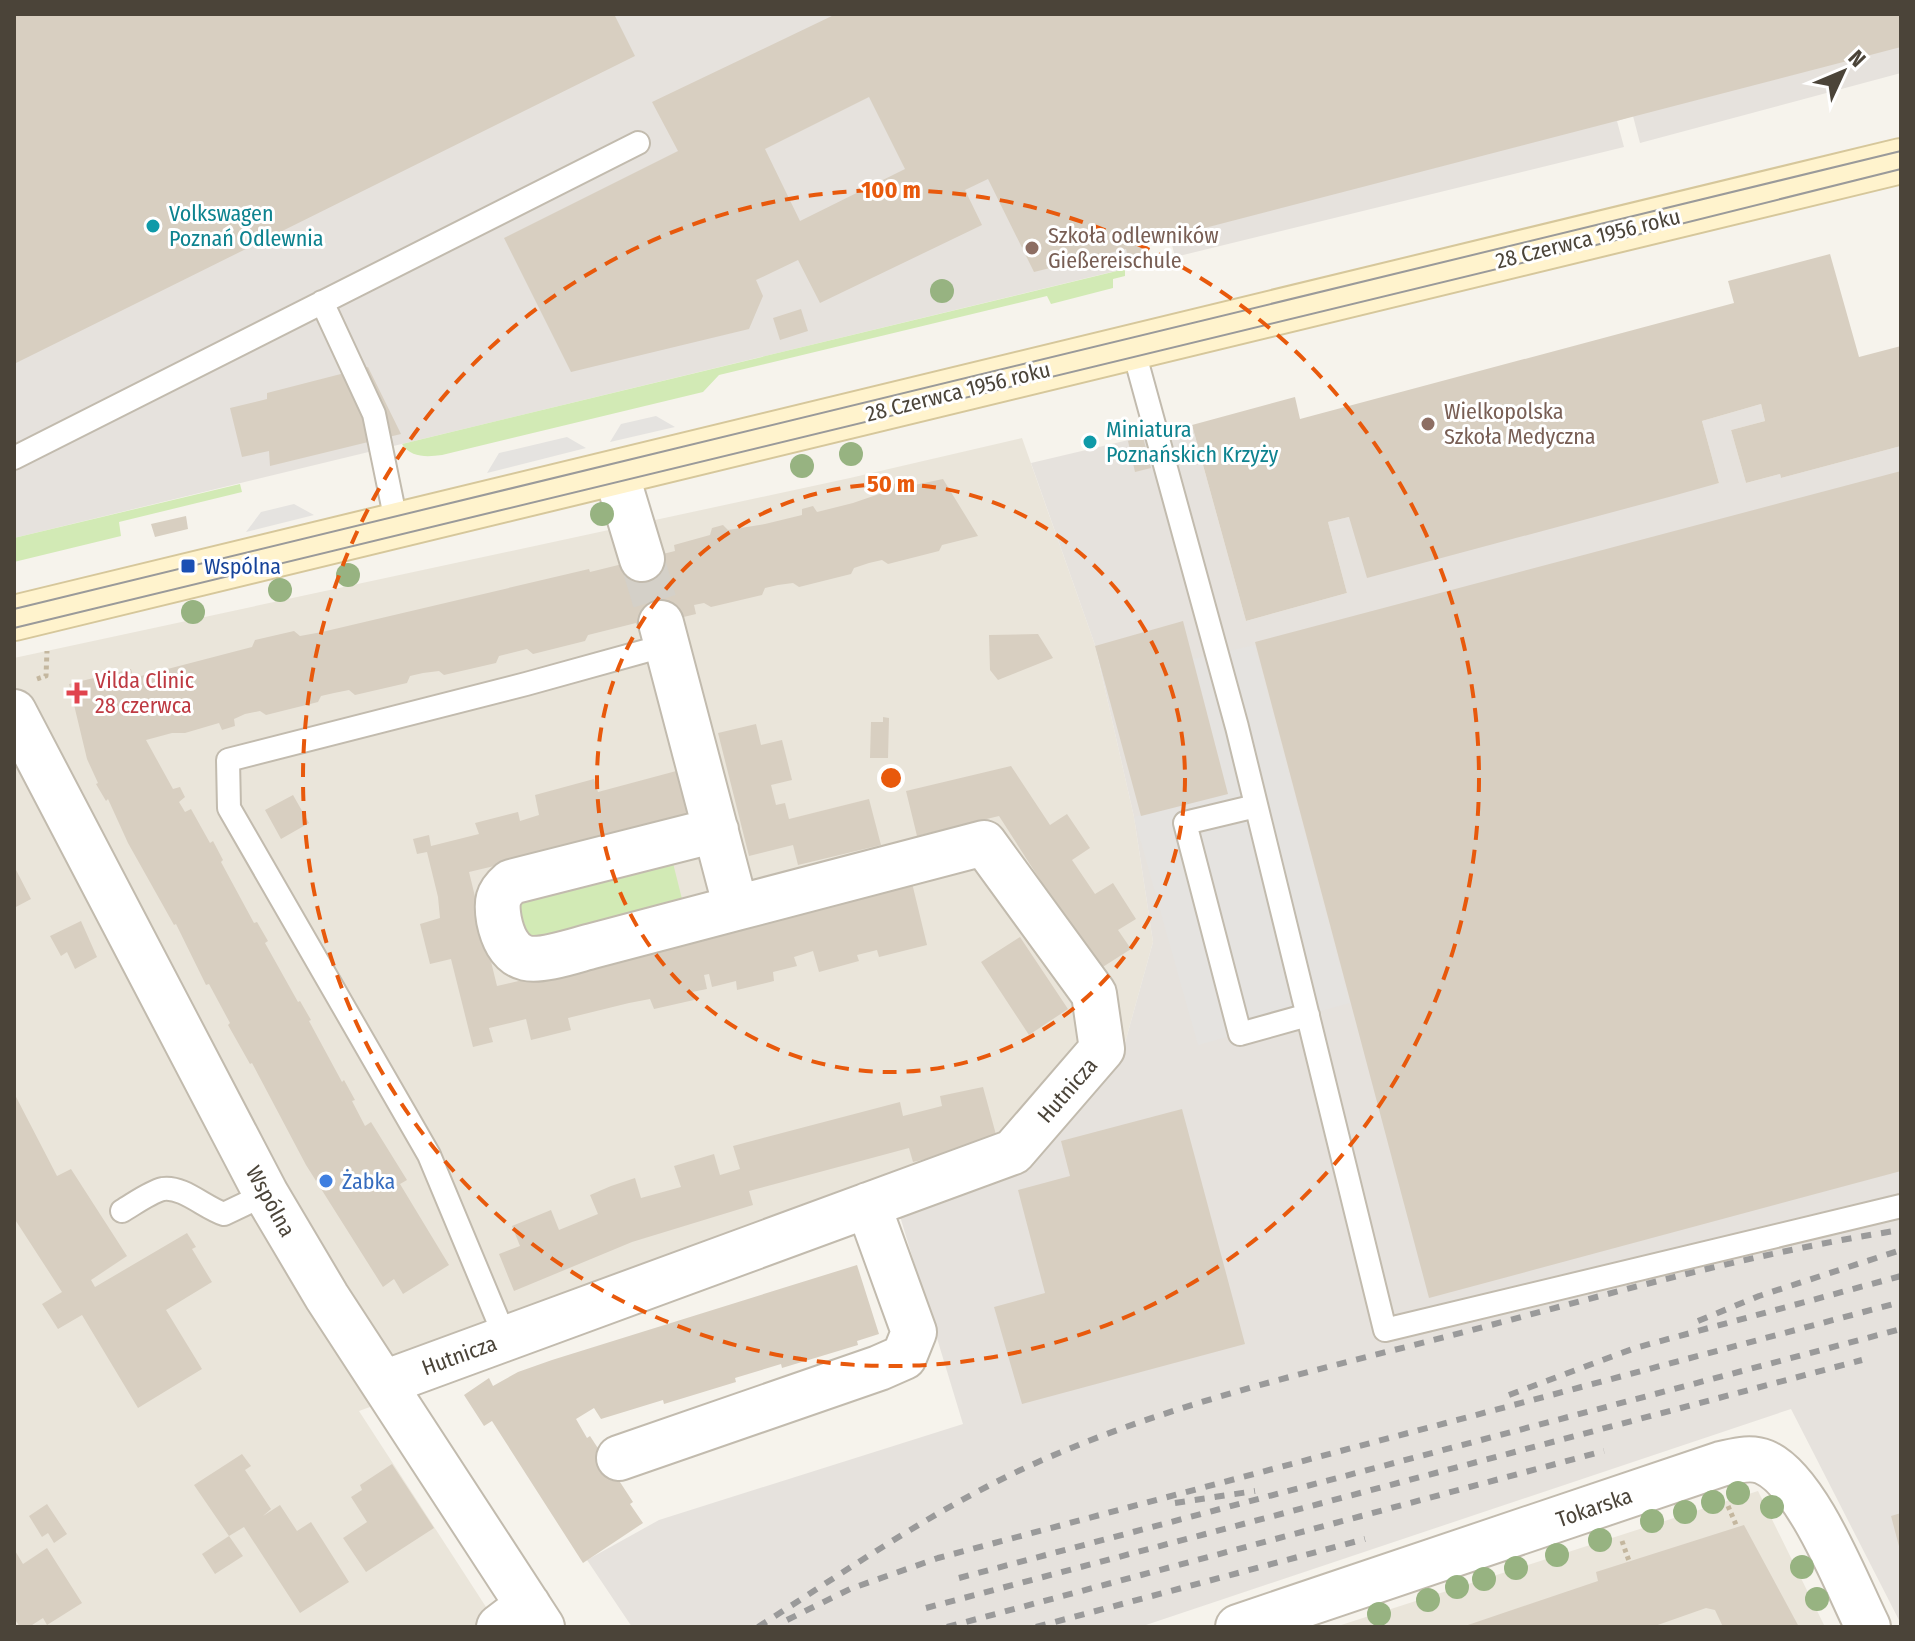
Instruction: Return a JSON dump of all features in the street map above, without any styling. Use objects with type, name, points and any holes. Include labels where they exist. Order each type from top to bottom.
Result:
[{"type":"street","name":"28 Czerwca 1956 roku","points":[[30,630],[397,526],[1899,165]]},
{"type":"street","points":[[616,473],[642,559]]},
{"type":"street","points":[[664,634],[716,830],[736,908],[558,955],[526,958],[512,951],[505,939],[496,905],[500,891],[511,882],[716,830]]},
{"type":"street","name":"Wspólna","points":[[14,712],[266,1194],[327,1297],[384,1383],[523,1620]]},
{"type":"street","name":"Hutnicza","points":[[384,1383],[1013,1152],[1102,1049],[1094,994],[984,843],[736,908]]},
{"type":"street","points":[[619,1458],[904,1357],[914,1332],[868,1205]]},
{"type":"street","name":"Tokarska","points":[[1238,1627],[1721,1464],[1746,1459],[1763,1461],[1791,1482],[1811,1511],[1868,1627]]},
{"type":"lane","points":[[14,458],[638,143]]},
{"type":"lane","points":[[322,302],[374,414],[397,526]]},
{"type":"lane","points":[[1133,348],[1256,806],[1385,1330],[1901,1206]]},
{"type":"lane","points":[[505,1337],[429,1155],[229,808],[228,760],[526,684],[664,634]]},
{"type":"lane","points":[[1256,806],[1185,823],[1240,1034],[1308,1015]]},
{"type":"lane","points":[[122,1211],[161,1189],[175,1190],[224,1214],[266,1194]]},
{"type":"path","points":[[30,630],[46,676]]},
{"type":"path","points":[[1727,1505],[1737,1527]]},
{"type":"path","points":[[1622,1540],[1629,1561]]},
{"type":"shaded area","name":"Volkswagen Poznań Odlewnia","points":[[14,14],[1901,14],[1901,73],[1640,143],[1633,116],[1617,121],[1624,147],[1175,257],[1170,237],[1147,243],[1149,252],[1128,258],[1131,267],[1128,268],[14,538]]},
{"type":"shaded area","points":[[1761,404],[1765,421],[1731,430],[1746,483],[1780,474],[1781,478],[1901,446],[1901,1624],[1791,1409],[1140,1627],[632,1627],[587,1560],[659,1520],[963,1424],[899,1213],[1123,1050],[1153,942],[1134,817],[1095,645],[1031,463],[1192,425],[1246,621],[1347,593],[1328,522],[1349,517],[1719,483],[1702,421]]},
{"type":"shaded area","points":[[656,416],[675,427],[610,442],[621,424]]},
{"type":"shaded area","points":[[567,437],[586,448],[487,473],[499,453]]},
{"type":"shaded area","points":[[1022,438],[1095,645],[1134,817],[1153,942],[1123,1050],[899,1213],[359,1411],[499,1627],[14,1627],[14,658],[850,478]]},
{"type":"shaded area","points":[[294,504],[314,515],[246,532],[261,512]]},
{"type":"shaded area","points":[[1255,645],[1350,1003],[1198,1045],[1134,817],[1228,794],[1193,659]]},
{"type":"shaded area","points":[[1758,1491],[1825,1627],[1335,1627]]},
{"type":"green space","points":[[1125,269],[1125,276],[1113,279],[1113,288],[1051,304],[1047,296],[719,375],[703,392],[442,455],[415,454],[402,444]]},
{"type":"green space","points":[[240,484],[242,492],[119,522],[121,536],[14,562],[14,538]]},
{"type":"green space","points":[[672,859],[683,903],[525,943],[513,901]]},
{"type":"building","name":"Volkswagen Poznań Odlewnia","points":[[14,14],[614,14],[635,56],[14,364]]},
{"type":"building","points":[[836,14],[1901,14],[1901,47],[1147,243],[1149,252],[1128,258],[1126,249],[1034,272],[988,179],[965,190],[982,225],[820,303],[798,260],[756,280],[763,296],[749,329],[571,372],[504,238],[678,151],[652,102]],"holes":[[[869,97],[905,169],[800,221],[765,149]]]},
{"type":"building","points":[[1830,254],[1859,357],[1901,346],[1901,446],[1781,478],[1780,474],[1746,483],[1731,430],[1765,421],[1761,404],[1702,421],[1719,483],[1669,497],[1367,578],[1349,517],[1328,522],[1347,593],[1246,621],[1192,425],[1295,397],[1300,419],[1734,303],[1728,281]]},
{"type":"building","points":[[801,309],[808,331],[780,340],[773,318]]},
{"type":"building","points":[[368,367],[401,434],[270,466],[269,451],[242,457],[230,408],[267,399],[267,393]]},
{"type":"building","points":[[1143,437],[1151,468],[1135,472],[1128,441]]},
{"type":"building","points":[[1901,471],[1901,1171],[1429,1298],[1255,642]]},
{"type":"building","points":[[943,479],[978,536],[942,545],[939,551],[888,564],[882,560],[869,563],[854,568],[851,574],[799,587],[793,583],[765,588],[762,595],[711,607],[704,603],[694,605],[696,614],[638,628],[636,623],[588,635],[585,641],[533,654],[527,649],[499,656],[496,663],[444,675],[439,671],[423,673],[410,676],[407,683],[355,695],[349,690],[334,693],[321,696],[318,702],[266,715],[260,711],[245,714],[234,719],[235,726],[222,730],[219,723],[146,740],[173,789],[180,787],[185,797],[179,802],[185,812],[191,809],[210,843],[213,841],[254,923],[257,922],[268,941],[265,943],[355,1100],[352,1101],[365,1126],[371,1122],[407,1180],[400,1184],[449,1265],[403,1294],[394,1279],[383,1287],[306,1165],[252,1063],[228,1025],[230,1023],[209,984],[206,985],[176,924],[128,843],[108,799],[106,801],[96,784],[69,684],[131,669],[133,678],[252,647],[255,640],[294,631],[300,636],[322,632],[589,569],[590,572],[675,551],[674,545],[710,535],[712,528],[723,525],[728,530],[765,524],[802,515],[802,509],[813,506],[817,512],[853,503],[888,491],[889,485],[901,482],[905,487]]},
{"type":"building","points":[[186,516],[188,529],[155,537],[151,524]]},
{"type":"building","points":[[1183,621],[1228,794],[1141,816],[1095,646]]},
{"type":"building","points":[[1038,634],[1053,658],[998,680],[990,670],[989,635]]},
{"type":"building","points":[[883,717],[889,718],[888,758],[870,758],[871,722],[883,722]]},
{"type":"building","points":[[756,724],[761,745],[782,740],[792,780],[771,785],[776,805],[785,803],[789,819],[869,799],[881,845],[798,865],[793,845],[749,856],[718,733]]},
{"type":"building","points":[[1011,766],[1050,825],[1067,814],[1090,848],[1072,860],[1095,894],[1113,883],[1136,919],[1118,930],[1131,949],[1098,970],[999,816],[917,836],[906,791]]},
{"type":"building","points":[[680,770],[691,819],[469,872],[497,986],[824,909],[912,883],[927,945],[879,957],[877,950],[857,955],[859,961],[819,972],[813,951],[794,957],[797,966],[773,972],[774,981],[737,990],[736,981],[712,987],[709,974],[704,975],[707,989],[692,992],[694,1000],[654,1009],[650,999],[629,1003],[568,1018],[571,1030],[531,1040],[526,1019],[489,1028],[493,1042],[473,1047],[451,959],[430,964],[420,924],[440,918],[438,897],[427,852],[417,854],[413,839],[429,835],[431,846],[479,834],[475,823],[518,812],[520,821],[539,815],[535,795],[594,779],[598,792]]},
{"type":"building","points":[[293,795],[309,823],[281,839],[265,810]]},
{"type":"building","points":[[14,866],[31,899],[14,908]]},
{"type":"building","points":[[81,921],[97,957],[75,969],[67,952],[61,956],[50,936]]},
{"type":"building","points":[[1020,937],[1068,1009],[1029,1035],[981,962]]},
{"type":"building","points":[[983,1087],[998,1142],[913,1162],[909,1148],[749,1191],[753,1205],[632,1242],[514,1291],[499,1254],[520,1246],[512,1226],[551,1210],[559,1230],[598,1214],[590,1195],[611,1186],[635,1178],[641,1198],[681,1187],[674,1166],[714,1154],[720,1175],[740,1169],[733,1146],[900,1102],[903,1116],[942,1106],[940,1096]]},
{"type":"building","points":[[14,1093],[57,1176],[71,1169],[127,1256],[91,1280],[95,1287],[187,1233],[196,1247],[192,1249],[212,1282],[166,1310],[202,1369],[138,1408],[82,1315],[58,1329],[42,1304],[62,1292],[14,1218]]},
{"type":"building","points":[[1182,1109],[1245,1344],[1022,1404],[994,1307],[1045,1293],[1018,1190],[1070,1176],[1061,1141]]},
{"type":"building","points":[[857,1265],[879,1334],[857,1341],[858,1345],[782,1368],[781,1364],[735,1378],[736,1382],[664,1404],[663,1400],[601,1419],[594,1408],[576,1419],[633,1502],[630,1504],[643,1523],[583,1563],[492,1421],[484,1426],[464,1395],[489,1378],[493,1386],[518,1372],[552,1360]]},
{"type":"building","points":[[242,1454],[251,1466],[245,1470],[271,1509],[263,1516],[280,1505],[297,1531],[311,1522],[349,1582],[300,1613],[244,1527],[229,1536],[194,1485]]},
{"type":"building","points":[[392,1464],[434,1528],[366,1572],[343,1538],[367,1522],[351,1497],[362,1490],[360,1485]]},
{"type":"building","points":[[47,1504],[67,1534],[54,1543],[48,1533],[42,1537],[29,1516]]},
{"type":"building","points":[[1901,1513],[1901,1549],[1900,1550],[1891,1516]]},
{"type":"building","points":[[1744,1525],[1799,1627],[1723,1627],[1715,1610],[1706,1608],[1652,1627],[1462,1627],[1598,1581],[1596,1572]]},
{"type":"building","points":[[229,1536],[243,1556],[215,1574],[202,1554]]},
{"type":"building","points":[[47,1548],[82,1603],[47,1625],[43,1618],[29,1627],[20,1627],[14,1618],[14,1549],[23,1564]]},
{"type":"tunnel","points":[[642,559],[661,623]]},
{"type":"tram line","points":[[14,609],[1901,151]]},
{"type":"tram line","points":[[14,628],[1901,169]]},
{"type":"railway","points":[[758,1627],[965,1498],[1038,1462],[1139,1422],[1295,1375],[1676,1276],[1901,1230]]},
{"type":"railway","points":[[1698,1321],[1759,1296],[1901,1250]]},
{"type":"railway","points":[[1509,1395],[1635,1348],[1901,1276]]},
{"type":"railway","points":[[787,1620],[850,1589],[938,1558],[1901,1302]]},
{"type":"railway","points":[[959,1578],[1901,1329]]},
{"type":"railway","points":[[926,1608],[1862,1360]]},
{"type":"railway","points":[[947,1627],[1604,1451]]},
{"type":"railway","points":[[1175,1503],[1255,1491]]},
{"type":"railway","points":[[1036,1627],[1365,1539]]},
{"type":"place","name":"Volkswagen Poznań Odlewnia","points":[[153,226]]},
{"type":"place","name":"Szkoła odlewników Gießereischule","points":[[1032,248]]},
{"type":"place","name":"Wielkopolska Szkoła Medyczna","points":[[1428,424]]},
{"type":"place","name":"Miniatura Poznańskich Krzyży","points":[[1090,442]]},
{"type":"place","name":"Wspólna","points":[[188,566]]},
{"type":"place","name":"Vilda Clinic 28 czerwca","points":[[77,693]]},
{"type":"place","name":"Żabka","points":[[326,1181]]}]
